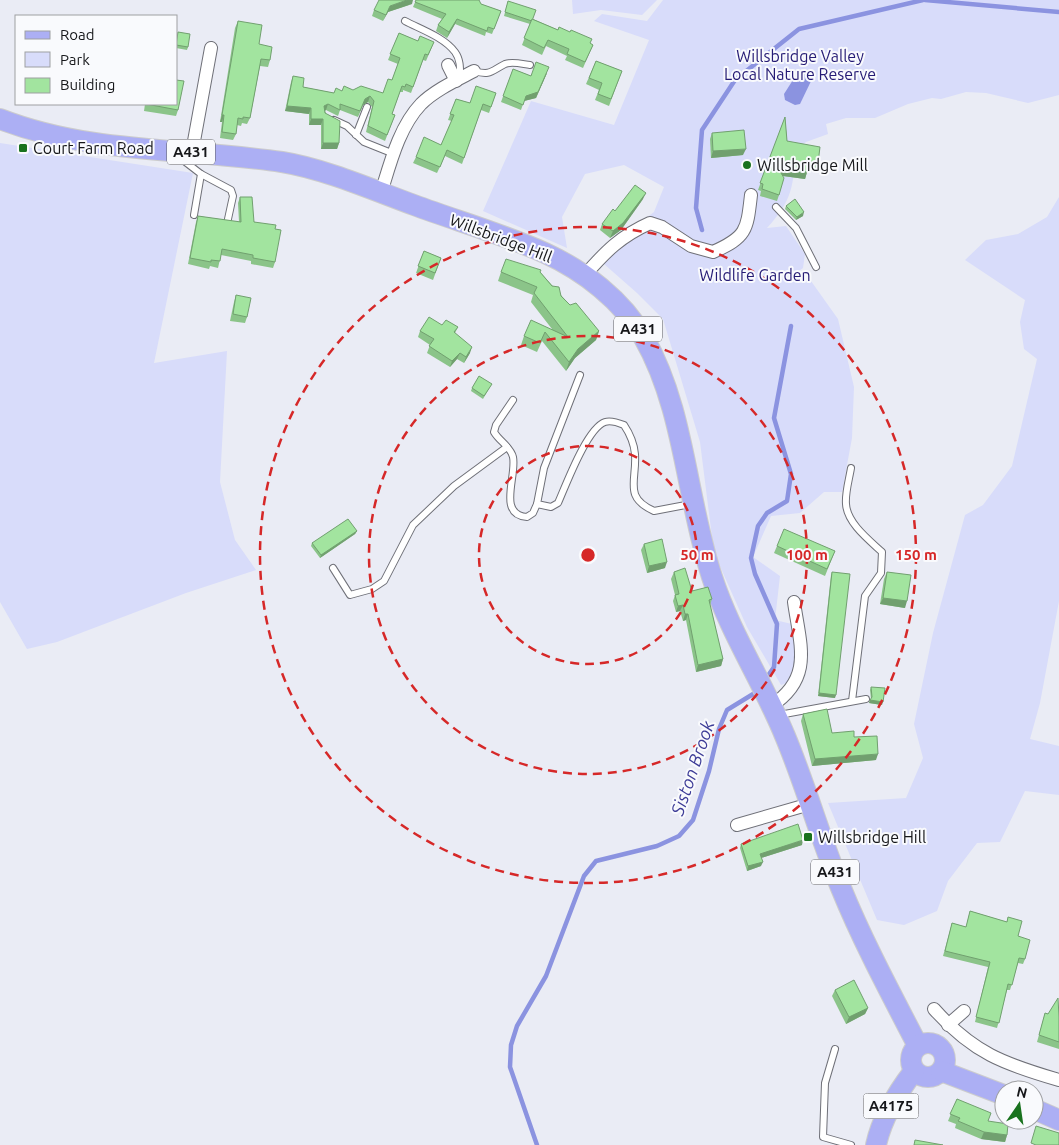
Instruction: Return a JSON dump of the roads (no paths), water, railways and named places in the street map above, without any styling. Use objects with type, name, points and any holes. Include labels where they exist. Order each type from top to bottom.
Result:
[{"type":"main road","name":"Willsbridge Hill","points":[[0,120],[57,138],[138,149],[287,163],[381,193],[538,250],[585,275],[624,310],[642,334],[656,362],[671,403],[692,504],[712,578],[770,705]]},
{"type":"main road","name":"A431","points":[[770,705],[810,804],[839,883],[870,956],[918,1046]]},
{"type":"main road","points":[[928,1043],[939,1047],[945,1057],[941,1071],[928,1078],[918,1075],[914,1071],[911,1058],[918,1046],[928,1043]]},
{"type":"main road","name":"A4175","points":[[876,1145],[883,1122],[903,1086],[914,1071]]},
{"type":"main road","points":[[941,1071],[994,1091]]},
{"type":"main road","points":[[1044,1113],[1059,1120]]},
{"type":"street","points":[[182,152],[211,48]]},
{"type":"street","points":[[448,65],[458,80]]},
{"type":"street","points":[[381,193],[394,154],[408,122],[422,104],[474,71]]},
{"type":"street","points":[[585,275],[609,248],[631,231],[650,223],[662,227],[691,246],[713,252],[728,246],[744,234],[751,195]]},
{"type":"street","points":[[770,705],[787,696],[798,680],[801,659],[794,602]]},
{"type":"street","points":[[737,825],[810,804]]},
{"type":"street","points":[[934,1009],[948,1025],[982,1052],[1003,1063],[1059,1080]]},
{"type":"street","points":[[948,1025],[964,1011]]},
{"type":"lane","points":[[405,20],[444,42],[455,52],[459,61],[458,80]]},
{"type":"lane","points":[[474,71],[485,74],[494,72],[505,64],[530,65]]},
{"type":"lane","points":[[356,135],[367,107]]},
{"type":"lane","points":[[326,116],[347,126],[364,142],[394,154]]},
{"type":"lane","points":[[182,152],[200,174],[231,190],[233,196],[228,219]]},
{"type":"lane","points":[[194,215],[200,174]]},
{"type":"lane","points":[[776,207],[796,228],[816,267]]},
{"type":"lane","points":[[513,400],[496,425],[494,432],[512,453],[514,460],[510,496],[511,510],[516,514],[527,517],[533,513],[537,504],[544,468],[580,375]]},
{"type":"lane","points":[[537,504],[551,507],[558,503],[596,427],[606,422],[624,425],[634,444],[633,491],[638,501],[654,511],[692,504]]},
{"type":"lane","points":[[333,568],[350,595],[372,589],[384,581],[413,525],[454,486],[507,447]]},
{"type":"lane","points":[[851,468],[846,504],[848,514],[856,526],[882,552],[881,573],[865,596],[852,701]]},
{"type":"lane","points":[[770,705],[866,699]]},
{"type":"lane","points":[[835,1049],[825,1083],[823,1138],[851,1145]]},
{"type":"water","points":[[798,72],[811,73],[813,77],[800,104],[795,105],[785,100],[784,94]]},
{"type":"waterway","name":"Siston Brook","points":[[702,230],[696,208],[702,130],[735,80],[799,29],[923,0]]},
{"type":"waterway","name":"Siston Brook","points":[[925,0],[1059,12]]},
{"type":"waterway","name":"Siston Brook","points":[[765,680],[774,667],[777,624],[755,574],[751,558],[758,526],[767,513],[787,501],[791,474],[774,418],[791,326]]},
{"type":"waterway","name":"Siston Brook","points":[[537,1145],[510,1067],[511,1045],[517,1026],[546,976],[584,876],[596,861],[657,846],[679,836],[693,820],[709,771],[719,729],[727,710],[758,691]]},
{"type":"place","name":"Court Farm Road","points":[[23,148]]},
{"type":"place","name":"Willsbridge Mill","points":[[747,165]]},
{"type":"place","name":"Willsbridge Hill","points":[[808,837]]},
{"type":"park label","name":"Willsbridge Valley Local Nature Reserve","points":[[800,65]]},
{"type":"park label","name":"Wildlife Garden","points":[[755,275]]}]
